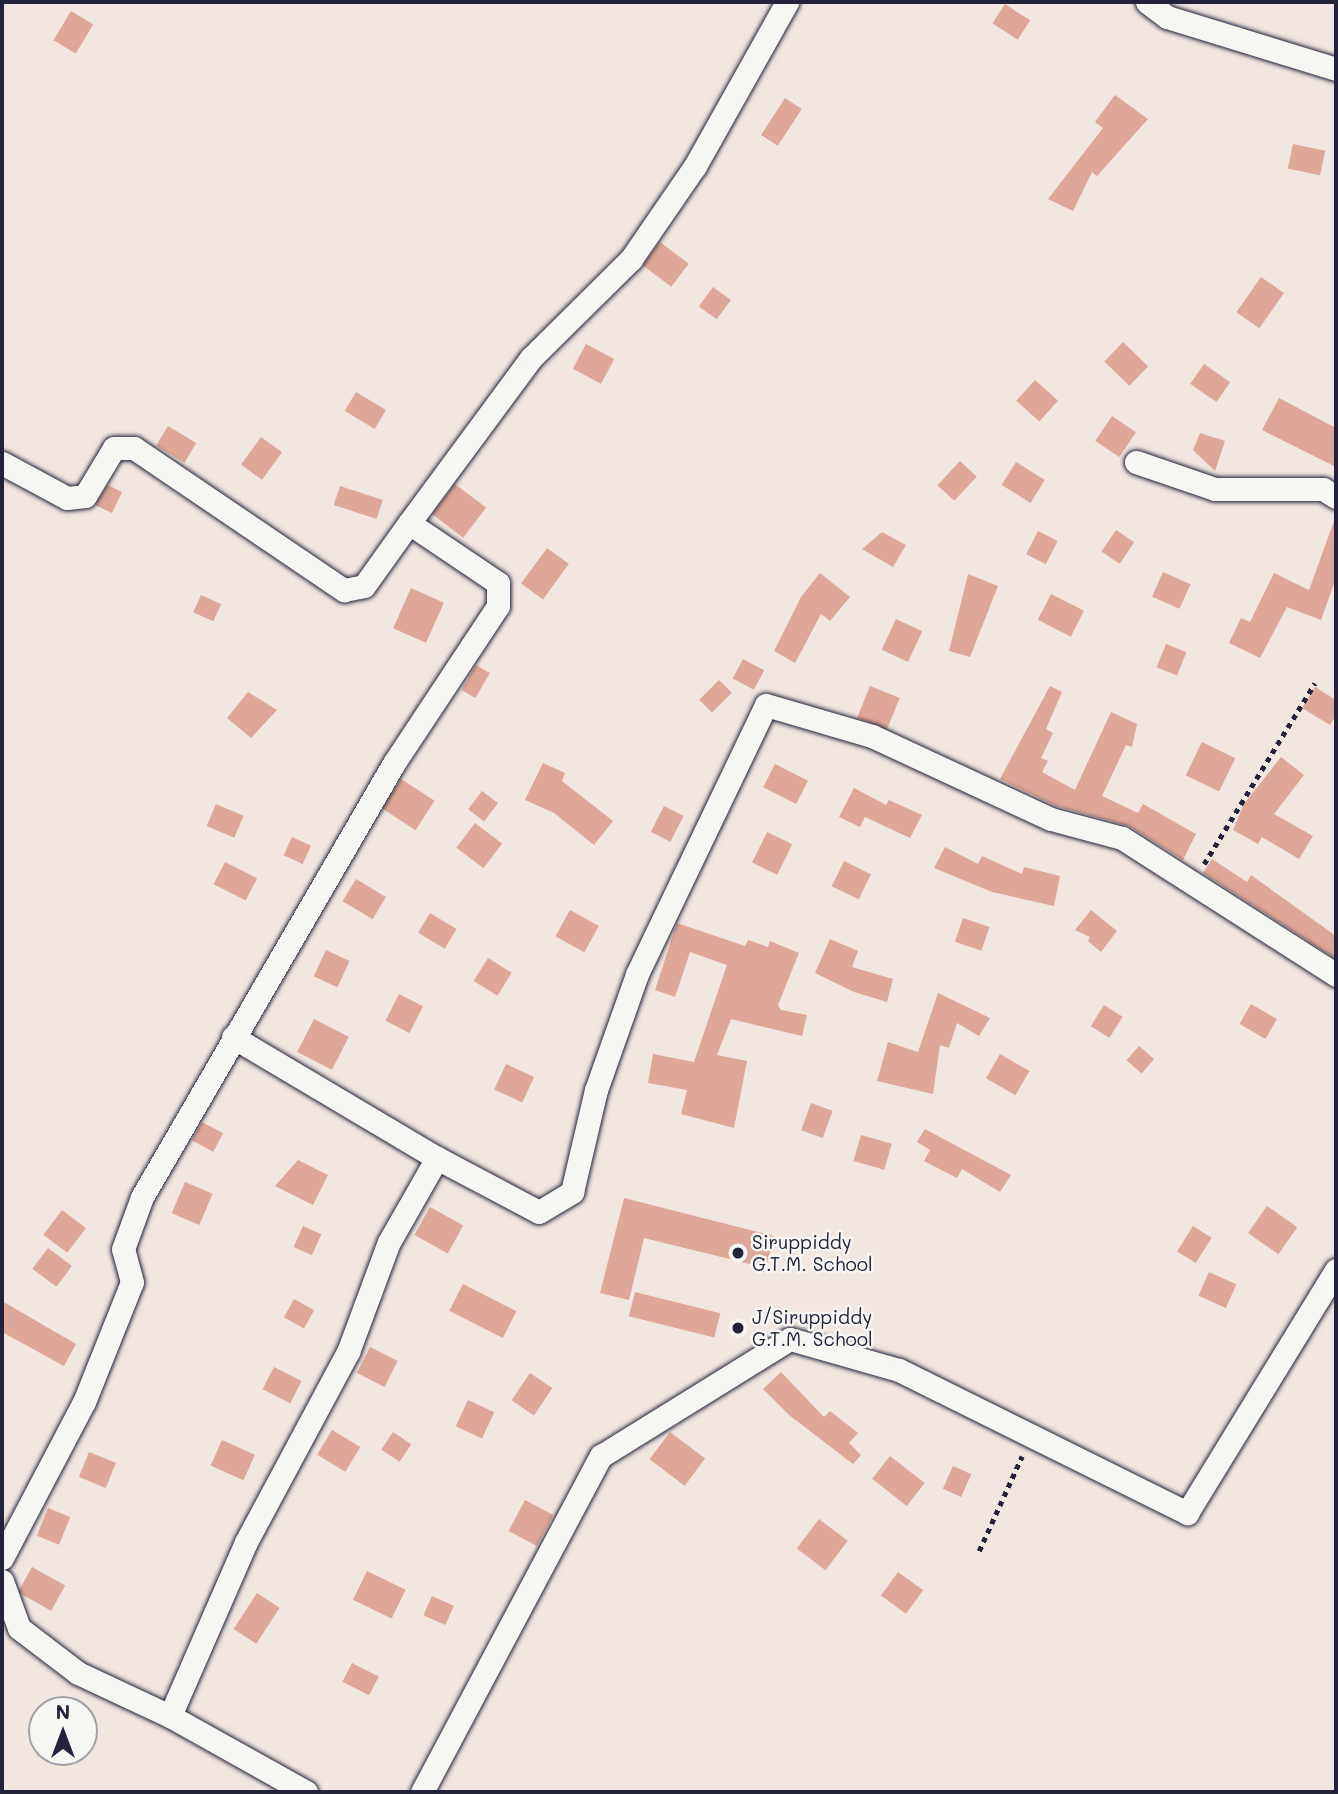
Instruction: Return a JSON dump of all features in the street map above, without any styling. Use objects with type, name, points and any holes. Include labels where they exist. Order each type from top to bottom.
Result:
[{"type":"street","points":[[2,463],[67,498],[85,496],[114,448],[134,448],[344,590],[364,586],[531,358],[631,259],[695,166],[787,2]]},
{"type":"street","points":[[1147,2],[1167,17],[1336,69]]},
{"type":"street","points":[[1136,462],[1215,489],[1323,489],[1336,497]]},
{"type":"street","points":[[2,1558],[84,1402],[132,1282],[123,1249],[142,1197],[394,763],[498,606],[498,583],[409,523]]},
{"type":"street","points":[[233,1037],[438,1158],[539,1212],[572,1192],[596,1090],[637,974],[766,705],[872,736],[1051,819],[1122,838],[1336,975]]},
{"type":"street","points":[[170,1716],[246,1542],[348,1352],[389,1242],[438,1158]]},
{"type":"street","points":[[422,1792],[601,1456],[790,1339],[899,1370],[1187,1513],[1336,1270]]},
{"type":"street","points":[[2,1581],[19,1628],[78,1673],[170,1716],[306,1792]]},
{"type":"path","points":[[1193,882],[1315,682]]},
{"type":"path","points":[[979,1551],[1031,1435]]},
{"type":"building","points":[[1005,4],[1030,20],[1018,40],[992,23]]},
{"type":"building","points":[[71,11],[93,24],[76,54],[53,40]]},
{"type":"building","points":[[1115,95],[1148,119],[1097,176],[1092,172],[1073,211],[1048,199],[1103,128],[1095,122]]},
{"type":"building","points":[[785,98],[802,109],[778,146],[761,135]]},
{"type":"building","points":[[1293,144],[1325,151],[1320,175],[1288,168]]},
{"type":"building","points":[[660,242],[689,264],[671,287],[643,265]]},
{"type":"building","points":[[1261,277],[1284,293],[1259,328],[1236,312]]},
{"type":"building","points":[[713,287],[731,300],[717,319],[699,306]]},
{"type":"building","points":[[1123,342],[1148,366],[1129,386],[1104,361]]},
{"type":"building","points":[[586,344],[614,359],[601,384],[573,369]]},
{"type":"building","points":[[1204,364],[1230,382],[1216,402],[1190,384]]},
{"type":"building","points":[[1035,380],[1058,401],[1039,422],[1016,401]]},
{"type":"building","points":[[356,392],[386,410],[375,429],[345,411]]},
{"type":"building","points":[[1279,398],[1336,428],[1336,467],[1262,430]]},
{"type":"building","points":[[1112,416],[1136,432],[1119,457],[1095,441]]},
{"type":"building","points":[[168,426],[196,443],[184,463],[156,446]]},
{"type":"building","points":[[1200,433],[1225,441],[1215,471],[1193,450]]},
{"type":"building","points":[[261,437],[282,452],[262,480],[241,465]]},
{"type":"building","points":[[960,461],[977,477],[954,501],[937,485]]},
{"type":"building","points":[[1016,462],[1045,480],[1031,503],[1002,485]]},
{"type":"building","points":[[455,484],[486,507],[463,538],[432,514]]},
{"type":"building","points":[[108,485],[122,492],[112,513],[95,505]]},
{"type":"building","points":[[340,486],[383,500],[377,519],[334,505]]},
{"type":"building","points":[[1334,521],[1336,578],[1321,620],[1287,607],[1260,658],[1229,643],[1241,618],[1250,622],[1274,573],[1309,590]]},
{"type":"building","points":[[1116,530],[1134,542],[1120,564],[1101,552]]},
{"type":"building","points":[[1038,531],[1058,541],[1046,564],[1026,554]]},
{"type":"building","points":[[882,532],[906,545],[893,567],[862,549]]},
{"type":"building","points":[[547,548],[569,564],[543,599],[521,584]]},
{"type":"building","points":[[1163,572],[1190,584],[1179,609],[1152,597]]},
{"type":"building","points":[[820,573],[850,597],[830,621],[821,614],[795,663],[774,651],[801,597]]},
{"type":"building","points":[[968,574],[998,586],[970,657],[949,651]]},
{"type":"building","points":[[411,588],[444,603],[426,643],[393,628]]},
{"type":"building","points":[[1051,594],[1084,611],[1071,637],[1038,620]]},
{"type":"building","points":[[201,595],[221,604],[213,621],[193,612]]},
{"type":"building","points":[[896,619],[922,631],[908,662],[882,650]]},
{"type":"building","points":[[1166,644],[1186,652],[1177,675],[1157,667]]},
{"type":"building","points":[[743,659],[764,670],[754,690],[733,678]]},
{"type":"building","points":[[476,665],[490,673],[475,698],[462,690]]},
{"type":"building","points":[[719,680],[732,693],[712,713],[699,700]]},
{"type":"building","points":[[870,686],[900,698],[887,730],[857,718]]},
{"type":"building","points":[[1050,686],[1062,692],[1046,729],[1053,733],[1041,758],[1048,761],[1042,772],[1075,790],[1111,712],[1137,724],[1132,747],[1126,745],[1102,796],[1138,813],[1143,804],[1196,834],[1183,860],[1129,826],[1056,806],[1000,779]]},
{"type":"building","points":[[1315,687],[1336,700],[1336,715],[1330,725],[1302,708]]},
{"type":"building","points":[[248,692],[277,710],[251,738],[227,718]]},
{"type":"building","points":[[1202,742],[1235,758],[1219,791],[1186,775]]},
{"type":"building","points":[[1281,757],[1304,775],[1274,814],[1313,836],[1299,859],[1262,837],[1258,844],[1233,830],[1244,804]]},
{"type":"building","points":[[543,763],[565,773],[562,781],[613,821],[594,845],[554,813],[525,800]]},
{"type":"building","points":[[775,764],[808,781],[796,804],[763,787]]},
{"type":"building","points":[[401,779],[435,801],[415,830],[382,808]]},
{"type":"building","points":[[854,788],[886,805],[889,800],[922,815],[910,838],[865,817],[860,827],[839,817]]},
{"type":"building","points":[[482,791],[498,803],[484,821],[468,809]]},
{"type":"building","points":[[216,804],[244,816],[234,838],[207,826]]},
{"type":"building","points":[[664,806],[684,816],[670,842],[651,832]]},
{"type":"building","points":[[475,823],[502,843],[483,868],[456,848]]},
{"type":"building","points":[[767,832],[792,844],[777,875],[752,863]]},
{"type":"building","points":[[292,837],[311,846],[303,864],[284,855]]},
{"type":"building","points":[[945,847],[978,864],[982,856],[1022,874],[1024,867],[1060,876],[1054,906],[992,892],[934,868]]},
{"type":"building","points":[[1212,859],[1247,882],[1251,875],[1336,936],[1336,959],[1203,873]]},
{"type":"building","points":[[844,861],[871,874],[859,899],[832,886]]},
{"type":"building","points":[[225,862],[257,878],[246,901],[214,884]]},
{"type":"building","points":[[356,879],[386,897],[373,919],[343,901]]},
{"type":"building","points":[[570,910],[599,926],[584,952],[555,936]]},
{"type":"building","points":[[1091,910],[1117,931],[1101,952],[1088,941],[1090,937],[1075,930]]},
{"type":"building","points":[[430,913],[457,929],[445,949],[418,933]]},
{"type":"building","points":[[963,918],[989,927],[981,951],[955,942]]},
{"type":"building","points":[[677,923],[745,946],[748,940],[768,947],[770,941],[799,953],[778,1005],[781,1010],[807,1015],[802,1036],[731,1019],[717,1055],[747,1061],[734,1128],[681,1114],[687,1090],[648,1083],[653,1054],[694,1062],[727,965],[690,952],[675,997],[655,990]]},
{"type":"building","points":[[830,939],[858,951],[852,967],[893,979],[887,1002],[854,992],[815,973]]},
{"type":"building","points":[[326,950],[350,961],[337,987],[314,976]]},
{"type":"building","points":[[488,958],[512,973],[497,996],[474,981]]},
{"type":"building","points":[[938,993],[990,1018],[979,1036],[957,1023],[949,1048],[940,1045],[933,1094],[877,1081],[888,1042],[918,1052]]},
{"type":"building","points":[[399,994],[423,1006],[409,1033],[385,1021]]},
{"type":"building","points":[[1251,1004],[1277,1019],[1265,1039],[1240,1024]]},
{"type":"building","points":[[1104,1005],[1123,1017],[1109,1038],[1091,1026]]},
{"type":"building","points":[[314,1019],[349,1037],[332,1070],[297,1052]]},
{"type":"building","points":[[1139,1046],[1154,1059],[1142,1073],[1127,1060]]},
{"type":"building","points":[[1000,1054],[1029,1071],[1015,1095],[986,1078]]},
{"type":"building","points":[[506,1064],[534,1077],[522,1102],[494,1089]]},
{"type":"building","points":[[811,1103],[833,1111],[823,1138],[801,1130]]},
{"type":"building","points":[[202,1122],[223,1133],[213,1152],[192,1141]]},
{"type":"building","points":[[925,1129],[1011,1175],[1000,1192],[962,1169],[957,1178],[924,1161],[930,1150],[917,1142]]},
{"type":"building","points":[[861,1135],[892,1144],[884,1170],[854,1161]]},
{"type":"building","points":[[298,1160],[328,1175],[313,1205],[275,1186]]},
{"type":"building","points":[[185,1182],[213,1194],[199,1225],[172,1213]]},
{"type":"building","name":"Siruppiddy G.T.M. School","points":[[624,1198],[774,1236],[766,1268],[644,1238],[629,1300],[600,1293]]},
{"type":"building","points":[[1267,1206],[1297,1227],[1278,1254],[1248,1233]]},
{"type":"building","points":[[430,1207],[463,1225],[448,1253],[414,1235]]},
{"type":"building","points":[[62,1210],[86,1228],[67,1253],[43,1235]]},
{"type":"building","points":[[303,1226],[321,1234],[312,1255],[294,1247]]},
{"type":"building","points":[[1193,1226],[1212,1238],[1196,1263],[1177,1251]]},
{"type":"building","points":[[48,1248],[72,1266],[56,1287],[32,1269]]},
{"type":"building","points":[[1209,1272],[1236,1284],[1226,1308],[1198,1296]]},
{"type":"building","points":[[463,1284],[516,1311],[503,1338],[449,1311]]},
{"type":"building","name":"Siruppiddy G.T.M. School","points":[[635,1292],[720,1313],[714,1338],[629,1316]]},
{"type":"building","points":[[294,1299],[314,1310],[304,1329],[284,1317]]},
{"type":"building","points":[[2,1301],[76,1344],[64,1366],[2,1332]]},
{"type":"building","points":[[370,1347],[398,1361],[384,1387],[357,1373]]},
{"type":"building","points":[[274,1367],[302,1381],[290,1403],[263,1389]]},
{"type":"building","points":[[781,1372],[824,1417],[830,1411],[858,1433],[849,1443],[861,1455],[853,1464],[789,1415],[763,1389]]},
{"type":"building","points":[[530,1373],[552,1388],[534,1415],[512,1400]]},
{"type":"building","points":[[468,1400],[494,1412],[482,1439],[456,1426]]},
{"type":"building","points":[[332,1430],[360,1447],[345,1472],[317,1455]]},
{"type":"building","points":[[393,1432],[411,1444],[399,1462],[381,1449]]},
{"type":"building","points":[[670,1432],[705,1458],[685,1486],[650,1459]]},
{"type":"building","points":[[222,1440],[255,1455],[243,1480],[211,1466]]},
{"type":"building","points":[[89,1452],[116,1463],[106,1488],[79,1477]]},
{"type":"building","points":[[890,1456],[925,1483],[907,1506],[872,1479]]},
{"type":"building","points":[[953,1466],[971,1474],[961,1497],[943,1489]]},
{"type":"building","points":[[525,1500],[553,1515],[537,1546],[509,1531]]},
{"type":"building","points":[[48,1508],[70,1517],[59,1545],[37,1536]]},
{"type":"building","points":[[819,1519],[848,1541],[825,1570],[797,1549]]},
{"type":"building","points":[[32,1567],[65,1585],[51,1611],[18,1592]]},
{"type":"building","points":[[367,1571],[406,1590],[392,1619],[353,1600]]},
{"type":"building","points":[[898,1572],[923,1590],[906,1614],[881,1595]]},
{"type":"building","points":[[257,1593],[280,1608],[256,1644],[234,1629]]},
{"type":"building","points":[[432,1596],[454,1606],[445,1625],[423,1615]]},
{"type":"building","points":[[352,1663],[379,1677],[369,1695],[342,1682]]},
{"type":"place","name":"Siruppiddy G.T.M. School","points":[[738,1253]]},
{"type":"place","name":"J/Siruppiddy G.T.M. School","points":[[738,1328]]}]
